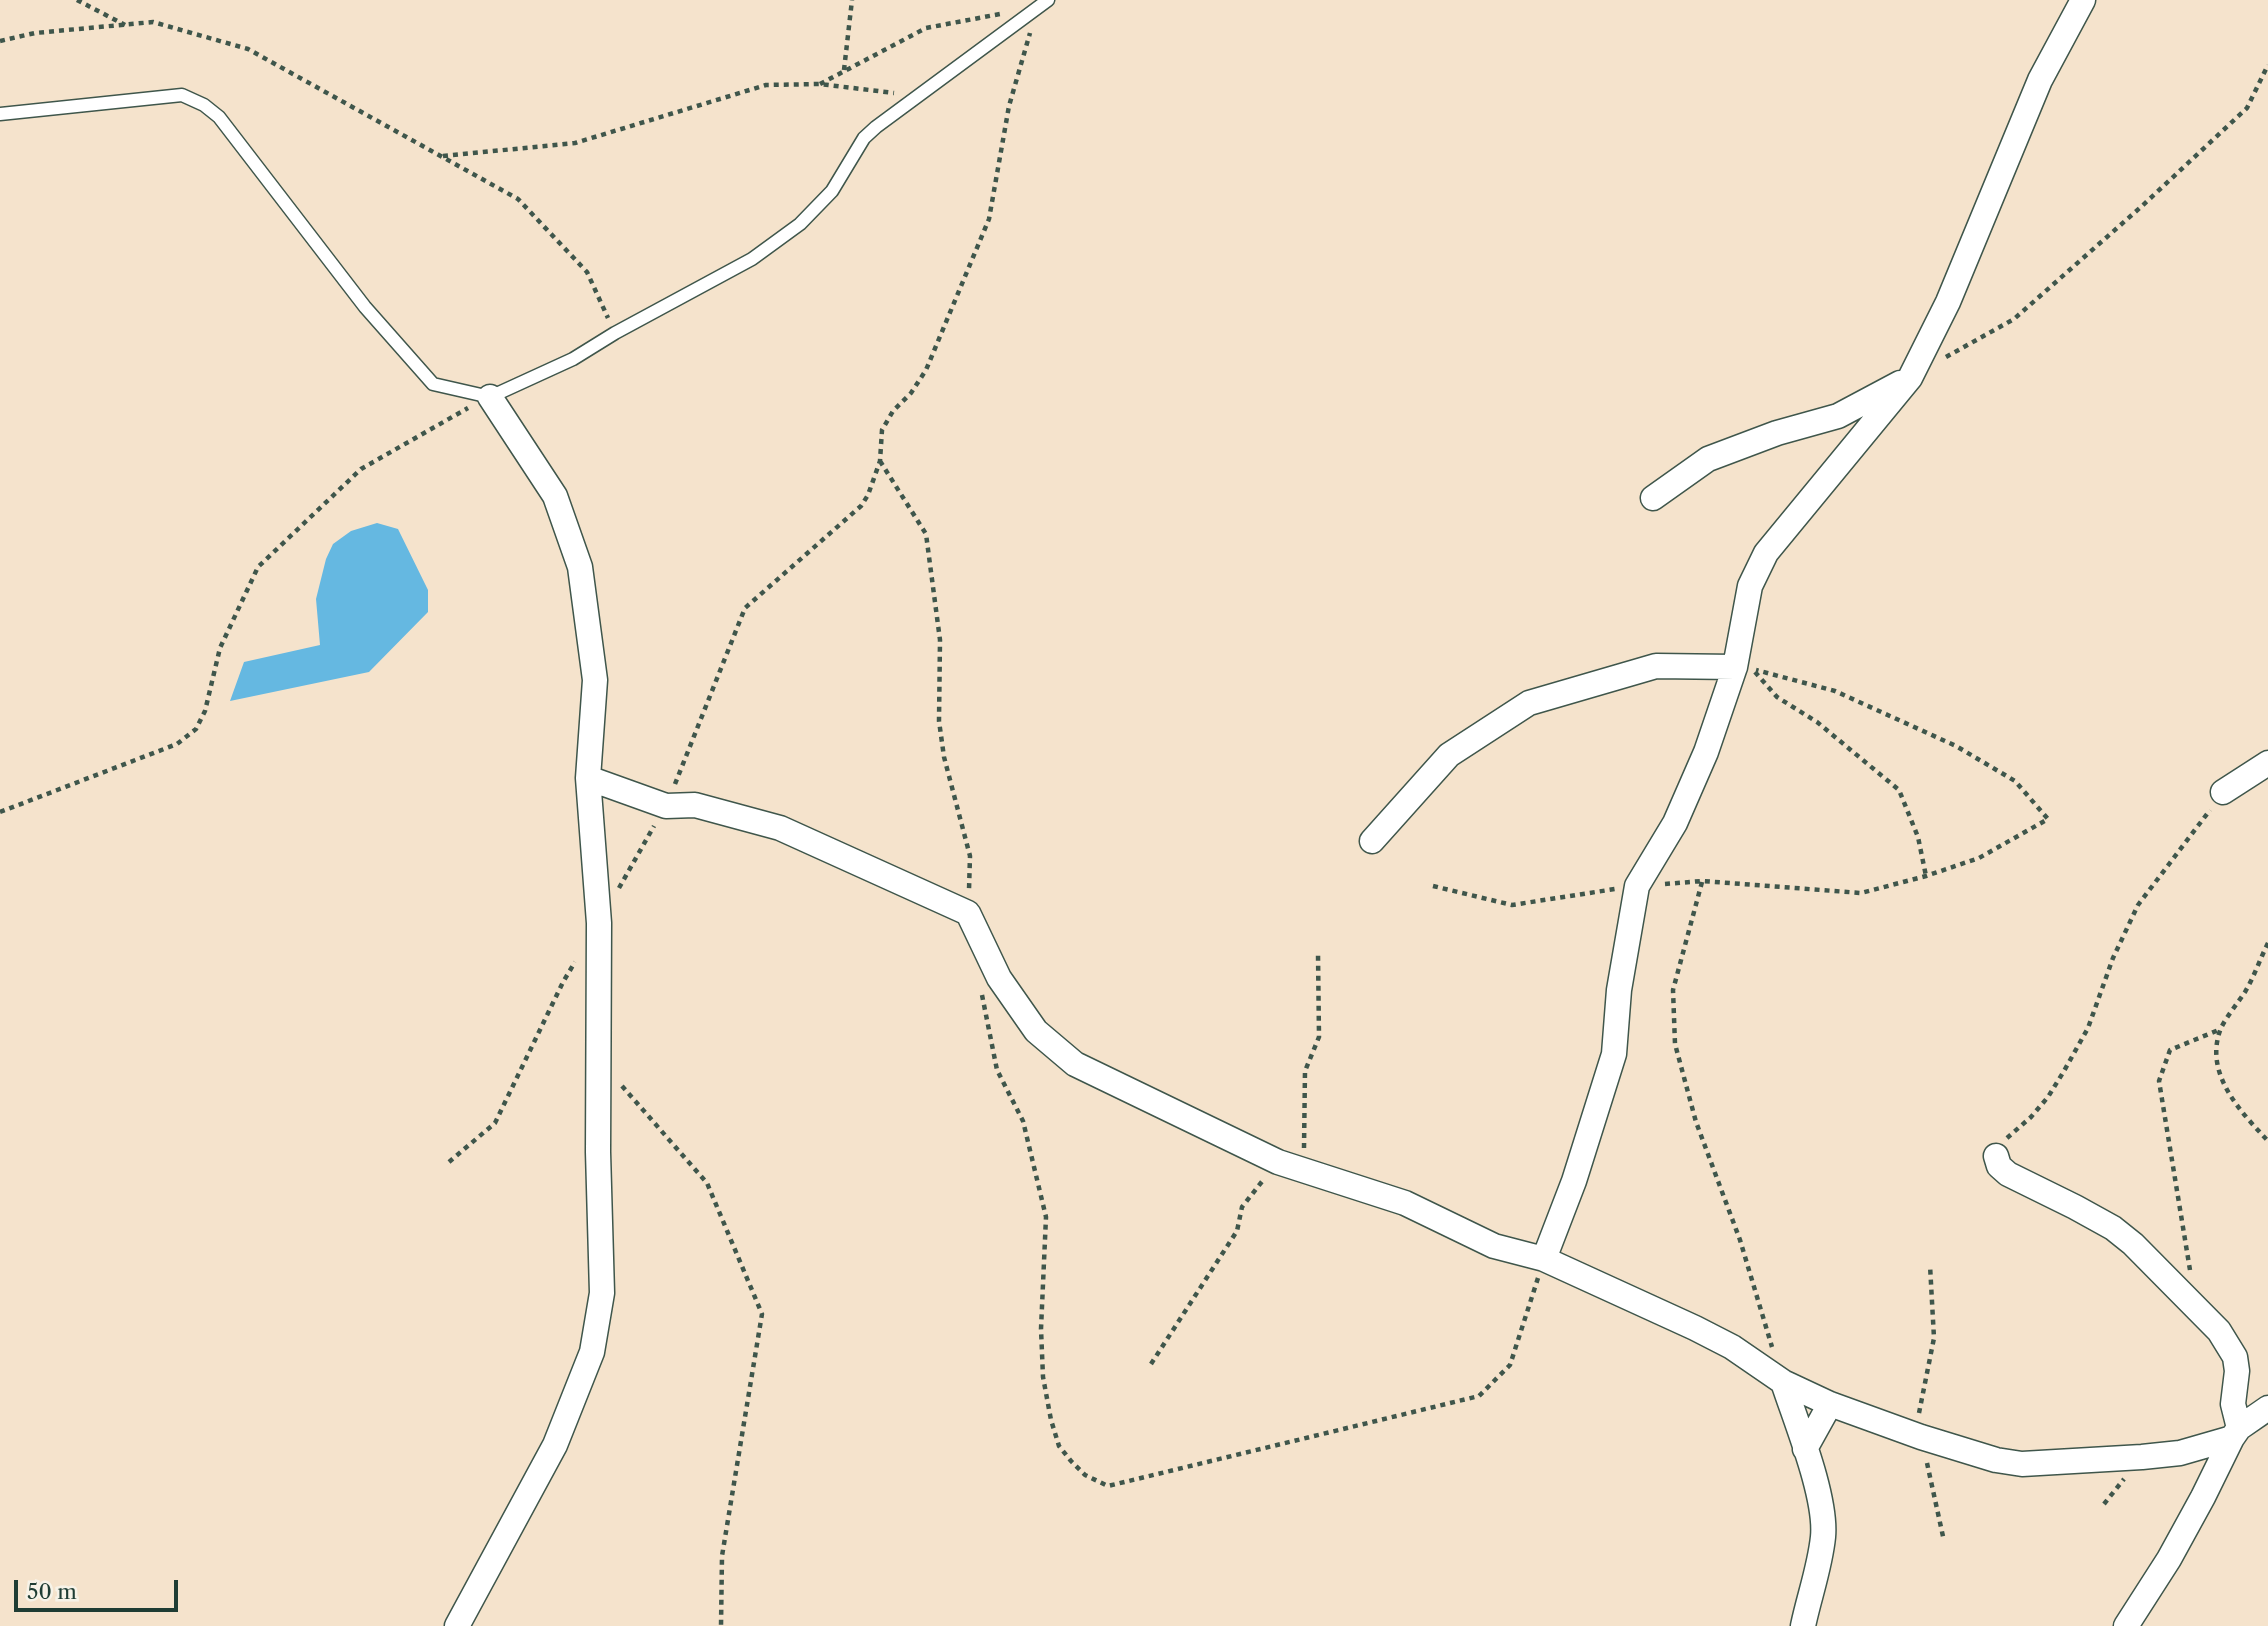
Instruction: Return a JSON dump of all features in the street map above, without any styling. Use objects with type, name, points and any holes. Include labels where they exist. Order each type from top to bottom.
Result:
[{"type":"street","points":[[1544,1259],[1574,1181],[1614,1054],[1619,990],[1637,886],[1675,823],[1706,752],[1735,667],[1750,586],[1766,554],[1910,378],[1948,302],[2040,80],[2083,0]]},
{"type":"street","points":[[1653,498],[1708,459],[1777,433],[1838,416],[1910,378]]},
{"type":"street","points":[[457,1626],[555,1445],[592,1352],[602,1293],[598,1152],[599,923],[588,778],[595,680],[580,567],[555,496],[490,397]]},
{"type":"street","points":[[1373,841],[1449,755],[1529,703],[1656,666],[1735,667]]},
{"type":"street","points":[[2223,792],[2268,763]]},
{"type":"street","points":[[588,778],[666,806],[695,805],[780,828],[968,913],[999,978],[1036,1031],[1075,1064],[1278,1162],[1405,1203],[1494,1246],[1544,1259],[1695,1328],[1732,1348],[1783,1382],[1830,1404],[1921,1437],[1996,1460],[2022,1464],[2180,1453],[2235,1433],[2268,1408]]},
{"type":"street","points":[[1996,1156],[1999,1166],[2008,1174],[2113,1228],[2133,1244],[2219,1331],[2235,1357],[2235,1433],[2169,1559],[2126,1626]]},
{"type":"street","points":[[1783,1382],[1805,1449],[1823,1520],[1823,1537],[1803,1626]]},
{"type":"street","points":[[1805,1449],[1830,1404]]},
{"type":"lane","points":[[0,114],[182,95],[204,105],[219,117],[365,307],[433,384],[490,397],[573,359],[615,333],[752,260],[800,224],[832,191],[864,138],[1043,4]]},
{"type":"path","points":[[77,0],[125,25]]},
{"type":"path","points":[[844,71],[852,0]]},
{"type":"path","points":[[820,84],[926,28],[1043,4]]},
{"type":"path","points":[[599,923],[666,806],[745,608],[861,506],[868,495],[880,461],[882,430],[893,411],[911,393],[926,370],[989,219],[1009,106],[1043,4]]},
{"type":"path","points":[[0,41],[35,33],[153,23],[248,48],[518,199],[587,271],[615,333]]},
{"type":"path","points":[[1944,358],[2014,319],[2142,206],[2247,108],[2268,65]]},
{"type":"path","points":[[443,156],[575,143],[766,86],[820,84],[917,96]]},
{"type":"path","points":[[0,812],[177,744],[196,729],[205,711],[220,648],[258,568],[361,469],[490,397]]},
{"type":"path","points":[[1433,886],[1512,905],[1637,886],[1702,881],[1861,893],[1926,876],[1979,858],[2049,819],[2015,781],[1956,746],[1835,691],[1752,669],[1777,697],[1817,722],[1899,790],[1918,837],[1926,876]]},
{"type":"path","points":[[1996,1156],[2005,1139],[2031,1117],[2048,1097],[2088,1028],[2113,958],[2138,905],[2223,792]]},
{"type":"path","points":[[1702,881],[1673,990],[1675,1044],[1696,1122],[1740,1240],[1783,1382]]},
{"type":"path","points":[[2268,943],[2246,989],[2221,1029],[2216,1056],[2220,1076],[2242,1113],[2268,1141]]},
{"type":"path","points":[[449,1162],[495,1123],[577,958]]},
{"type":"path","points":[[2196,1307],[2159,1081],[2170,1050],[2221,1029]]},
{"type":"path","points":[[598,1059],[707,1183],[762,1314],[722,1556],[720,1626]]},
{"type":"path","points":[[1108,1486],[1479,1396],[1510,1365],[1544,1259]]},
{"type":"path","points":[[1930,1265],[1934,1338],[1918,1418],[1944,1541]]},
{"type":"water","points":[[377,523],[398,529],[428,590],[428,612],[369,672],[230,701],[244,662],[320,645],[316,599],[326,559],[333,544],[351,531]]}]
